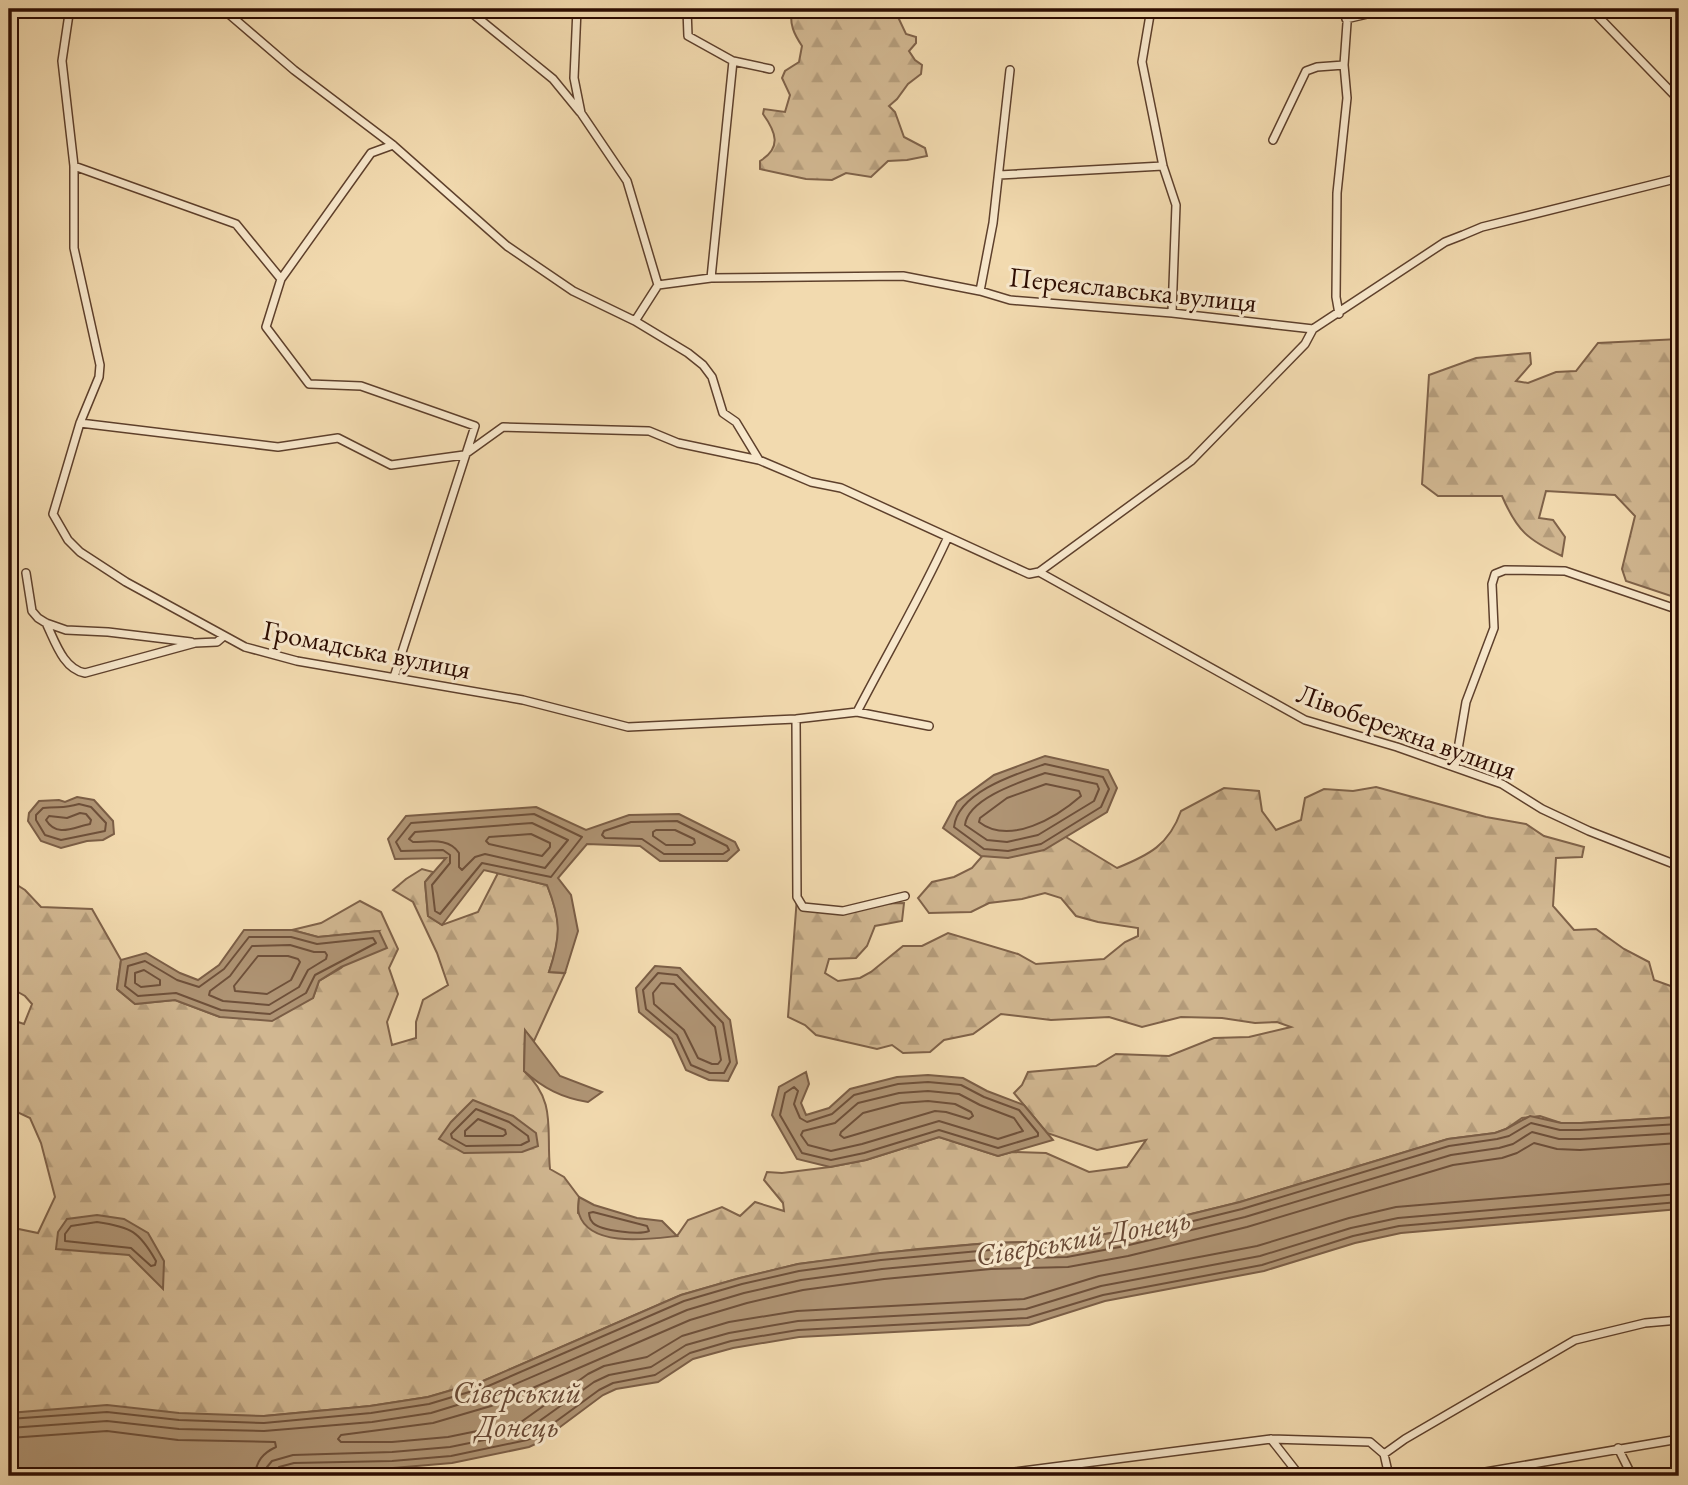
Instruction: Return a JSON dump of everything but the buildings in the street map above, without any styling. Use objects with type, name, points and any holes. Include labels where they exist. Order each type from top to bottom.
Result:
[{"type":"street","points":[[223,9],[294,70],[393,145],[507,246],[573,291],[635,321],[703,365],[712,377],[723,413],[736,422],[759,460]]},
{"type":"street","points":[[467,9],[553,79],[581,113],[627,181],[658,285],[635,321]]},
{"type":"street","points":[[576,9],[574,78],[581,113]]},
{"type":"street","points":[[687,9],[688,36],[733,61],[770,69]]},
{"type":"street","points":[[1151,9],[1142,62],[1163,166],[1176,205],[1172,313]]},
{"type":"street","points":[[1339,313],[1336,297],[1337,193],[1347,98],[1344,65],[1348,9]]},
{"type":"street","points":[[1346,19],[1389,9]]},
{"type":"street","points":[[1591,9],[1679,100]]},
{"type":"street","name":"Громадська вулиця","points":[[69,14],[62,61],[74,166],[74,248],[100,365],[99,377],[80,423],[53,514],[68,540],[80,552],[126,582],[245,647],[297,661],[523,700],[628,727],[796,719],[857,712],[929,726]]},
{"type":"street","points":[[711,278],[733,61]]},
{"type":"street","points":[[1273,140],[1307,71],[1317,67],[1344,65]]},
{"type":"street","points":[[980,291],[999,174],[1010,70]]},
{"type":"street","points":[[393,145],[371,153],[281,279],[265,327],[309,384],[361,386],[475,426],[394,677]]},
{"type":"street","points":[[74,166],[236,224],[281,279]]},
{"type":"street","points":[[999,174],[1163,166]]},
{"type":"street","points":[[1039,572],[1191,461],[1305,344],[1313,329],[1445,243],[1482,227],[1679,178]]},
{"type":"street","name":"Переяславська вулиця","points":[[658,285],[711,278],[903,276],[980,291],[1010,300],[1172,313],[1313,329]]},
{"type":"street","points":[[80,423],[278,447],[338,438],[391,465],[464,455]]},
{"type":"street","name":"Лівобережна вулиця","points":[[464,455],[503,426],[649,431],[678,443],[759,460],[811,482],[841,488],[1029,575],[1039,572],[1305,720],[1397,747],[1502,784],[1542,809],[1679,866]]},
{"type":"street","points":[[857,712],[920,596],[947,539]]},
{"type":"street","points":[[1455,767],[1466,702],[1494,628],[1492,584],[1493,577],[1500,571],[1565,571],[1679,610]]},
{"type":"street","points":[[26,573],[32,611],[46,623],[74,631],[108,632],[195,643],[217,642],[224,636]]},
{"type":"street","points":[[46,623],[68,664],[76,671],[85,673],[195,643]]},
{"type":"street","points":[[796,719],[797,898],[803,907],[843,911],[905,896]]},
{"type":"street","points":[[1384,1454],[1405,1439],[1575,1340],[1645,1323],[1679,1320]]},
{"type":"street","points":[[1271,1439],[1300,1476]]},
{"type":"street","points":[[984,1476],[1271,1439],[1370,1442],[1384,1454],[1389,1476]]},
{"type":"street","points":[[1462,1476],[1679,1439]]},
{"type":"street","points":[[1618,1448],[1632,1476]]},
{"type":"green space","points":[[792,9],[835,9],[846,15],[898,17],[906,34],[916,37],[916,43],[909,51],[922,65],[921,74],[908,84],[889,106],[895,112],[904,137],[925,148],[927,156],[888,161],[871,177],[846,173],[832,180],[806,179],[760,169],[760,161],[772,151],[775,139],[763,114],[764,109],[785,112],[790,95],[782,78],[785,71],[799,62],[802,46],[793,29]]},
{"type":"green space","points":[[1679,339],[1679,596],[1674,597],[1626,581],[1622,569],[1635,516],[1615,495],[1546,491],[1539,518],[1553,520],[1565,537],[1562,556],[1540,545],[1525,533],[1513,518],[1502,496],[1438,496],[1422,484],[1429,375],[1476,358],[1530,353],[1531,364],[1516,381],[1528,383],[1556,372],[1576,371],[1598,343]]},
{"type":"green space","points":[[1376,787],[1486,817],[1526,824],[1544,836],[1584,847],[1582,857],[1556,858],[1553,906],[1574,930],[1596,929],[1624,949],[1649,962],[1654,980],[1679,989],[1679,1117],[1581,1123],[1561,1123],[1540,1116],[1522,1118],[1495,1133],[1448,1139],[1240,1202],[1122,1231],[1066,1241],[989,1243],[918,1249],[798,1264],[681,1295],[483,1381],[428,1397],[370,1406],[264,1416],[9,1413],[9,1393],[17,1388],[10,1377],[9,1360],[9,1227],[38,1233],[55,1197],[41,1143],[30,1118],[19,1113],[9,1103],[9,1019],[24,1024],[32,1004],[25,996],[9,987],[9,880],[25,890],[41,907],[92,909],[121,960],[117,989],[135,1004],[175,1000],[220,1017],[313,998],[319,981],[341,968],[379,931],[318,937],[292,930],[321,923],[360,901],[381,912],[398,949],[389,968],[398,994],[387,1022],[392,1045],[416,1038],[416,1022],[423,1000],[448,985],[437,953],[413,902],[393,890],[422,869],[433,872],[425,882],[428,916],[442,925],[478,912],[498,873],[547,885],[558,928],[549,972],[565,973],[534,1041],[525,1031],[524,1071],[534,1082],[546,1105],[550,1169],[564,1177],[579,1197],[578,1213],[677,1236],[688,1220],[722,1207],[740,1216],[755,1202],[784,1211],[783,1203],[764,1180],[767,1172],[782,1173],[866,1160],[939,1137],[998,1156],[1012,1152],[1046,1153],[1089,1172],[1127,1167],[1146,1140],[1097,1150],[1047,1133],[1014,1093],[1022,1085],[1028,1072],[1096,1066],[1116,1054],[1169,1056],[1214,1038],[1249,1037],[1291,1027],[1277,1022],[1255,1023],[1222,1018],[1181,1017],[1142,1027],[1109,1017],[1051,1020],[1001,1014],[973,1034],[944,1040],[930,1052],[903,1053],[892,1045],[877,1049],[816,1035],[805,1025],[788,1017],[797,897],[803,907],[843,911],[871,904],[904,903],[902,921],[875,926],[867,946],[856,958],[829,959],[825,973],[838,981],[860,978],[903,946],[922,946],[948,933],[1018,954],[1036,964],[1104,959],[1125,942],[1138,936],[1138,928],[1076,916],[1061,898],[1045,893],[989,903],[971,912],[929,913],[918,898],[932,882],[954,877],[972,868],[998,838],[1051,828],[1117,868],[1148,853],[1164,841],[1181,811],[1224,788],[1259,791],[1262,811],[1276,830],[1301,820],[1305,798],[1324,789],[1353,791]]},
{"type":"water","points":[[1045,756],[1108,770],[1117,788],[1107,812],[1044,850],[1008,858],[981,856],[943,828],[957,802],[994,775]]},
{"type":"water","points":[[77,797],[94,800],[113,821],[114,834],[103,840],[61,848],[41,841],[28,821],[29,813],[39,801],[65,802]]},
{"type":"water","points":[[536,807],[586,830],[629,815],[679,814],[735,842],[739,850],[727,861],[660,861],[640,846],[587,844],[558,878],[571,895],[578,931],[565,973],[549,972],[558,928],[547,885],[484,870],[442,925],[428,916],[425,882],[446,858],[395,859],[388,839],[406,816]]},
{"type":"water","points":[[244,930],[292,930],[318,937],[379,931],[387,948],[341,967],[319,981],[313,998],[272,1021],[220,1017],[175,1000],[135,1004],[117,989],[121,960],[146,953],[198,980],[219,965]]},
{"type":"water","points":[[655,966],[680,968],[730,1020],[737,1063],[728,1081],[709,1080],[686,1070],[672,1039],[639,1012],[636,988]]},
{"type":"water","points":[[525,1030],[560,1076],[602,1092],[588,1102],[553,1091],[531,1077],[524,1071]]},
{"type":"water","points":[[806,1072],[809,1084],[801,1103],[806,1115],[829,1108],[850,1089],[897,1077],[928,1075],[963,1078],[987,1091],[1024,1105],[1053,1140],[998,1156],[939,1137],[866,1160],[830,1167],[797,1159],[772,1115],[779,1087]]},
{"type":"water","points":[[473,1100],[513,1116],[536,1133],[538,1146],[522,1152],[464,1153],[439,1139],[451,1122]]},
{"type":"water","name":"Сіверський Донець","points":[[1530,1116],[1561,1123],[1679,1117],[1679,1209],[1401,1233],[1355,1243],[1264,1271],[1105,1301],[1029,1325],[799,1337],[733,1348],[693,1359],[658,1382],[616,1389],[603,1395],[540,1442],[529,1447],[452,1463],[393,1468],[313,1469],[267,1476],[9,1476],[9,1413],[107,1405],[179,1413],[264,1416],[370,1406],[428,1397],[483,1381],[681,1295],[740,1278],[798,1264],[880,1253],[989,1243],[1066,1241],[1122,1231],[1240,1202],[1448,1139],[1495,1133]]},
{"type":"water","points":[[579,1197],[594,1205],[637,1218],[662,1221],[677,1236],[651,1239],[607,1237],[585,1225],[579,1214]]},
{"type":"water","points":[[97,1215],[124,1219],[148,1233],[164,1261],[163,1289],[129,1255],[56,1249],[58,1232],[67,1219]]}]
